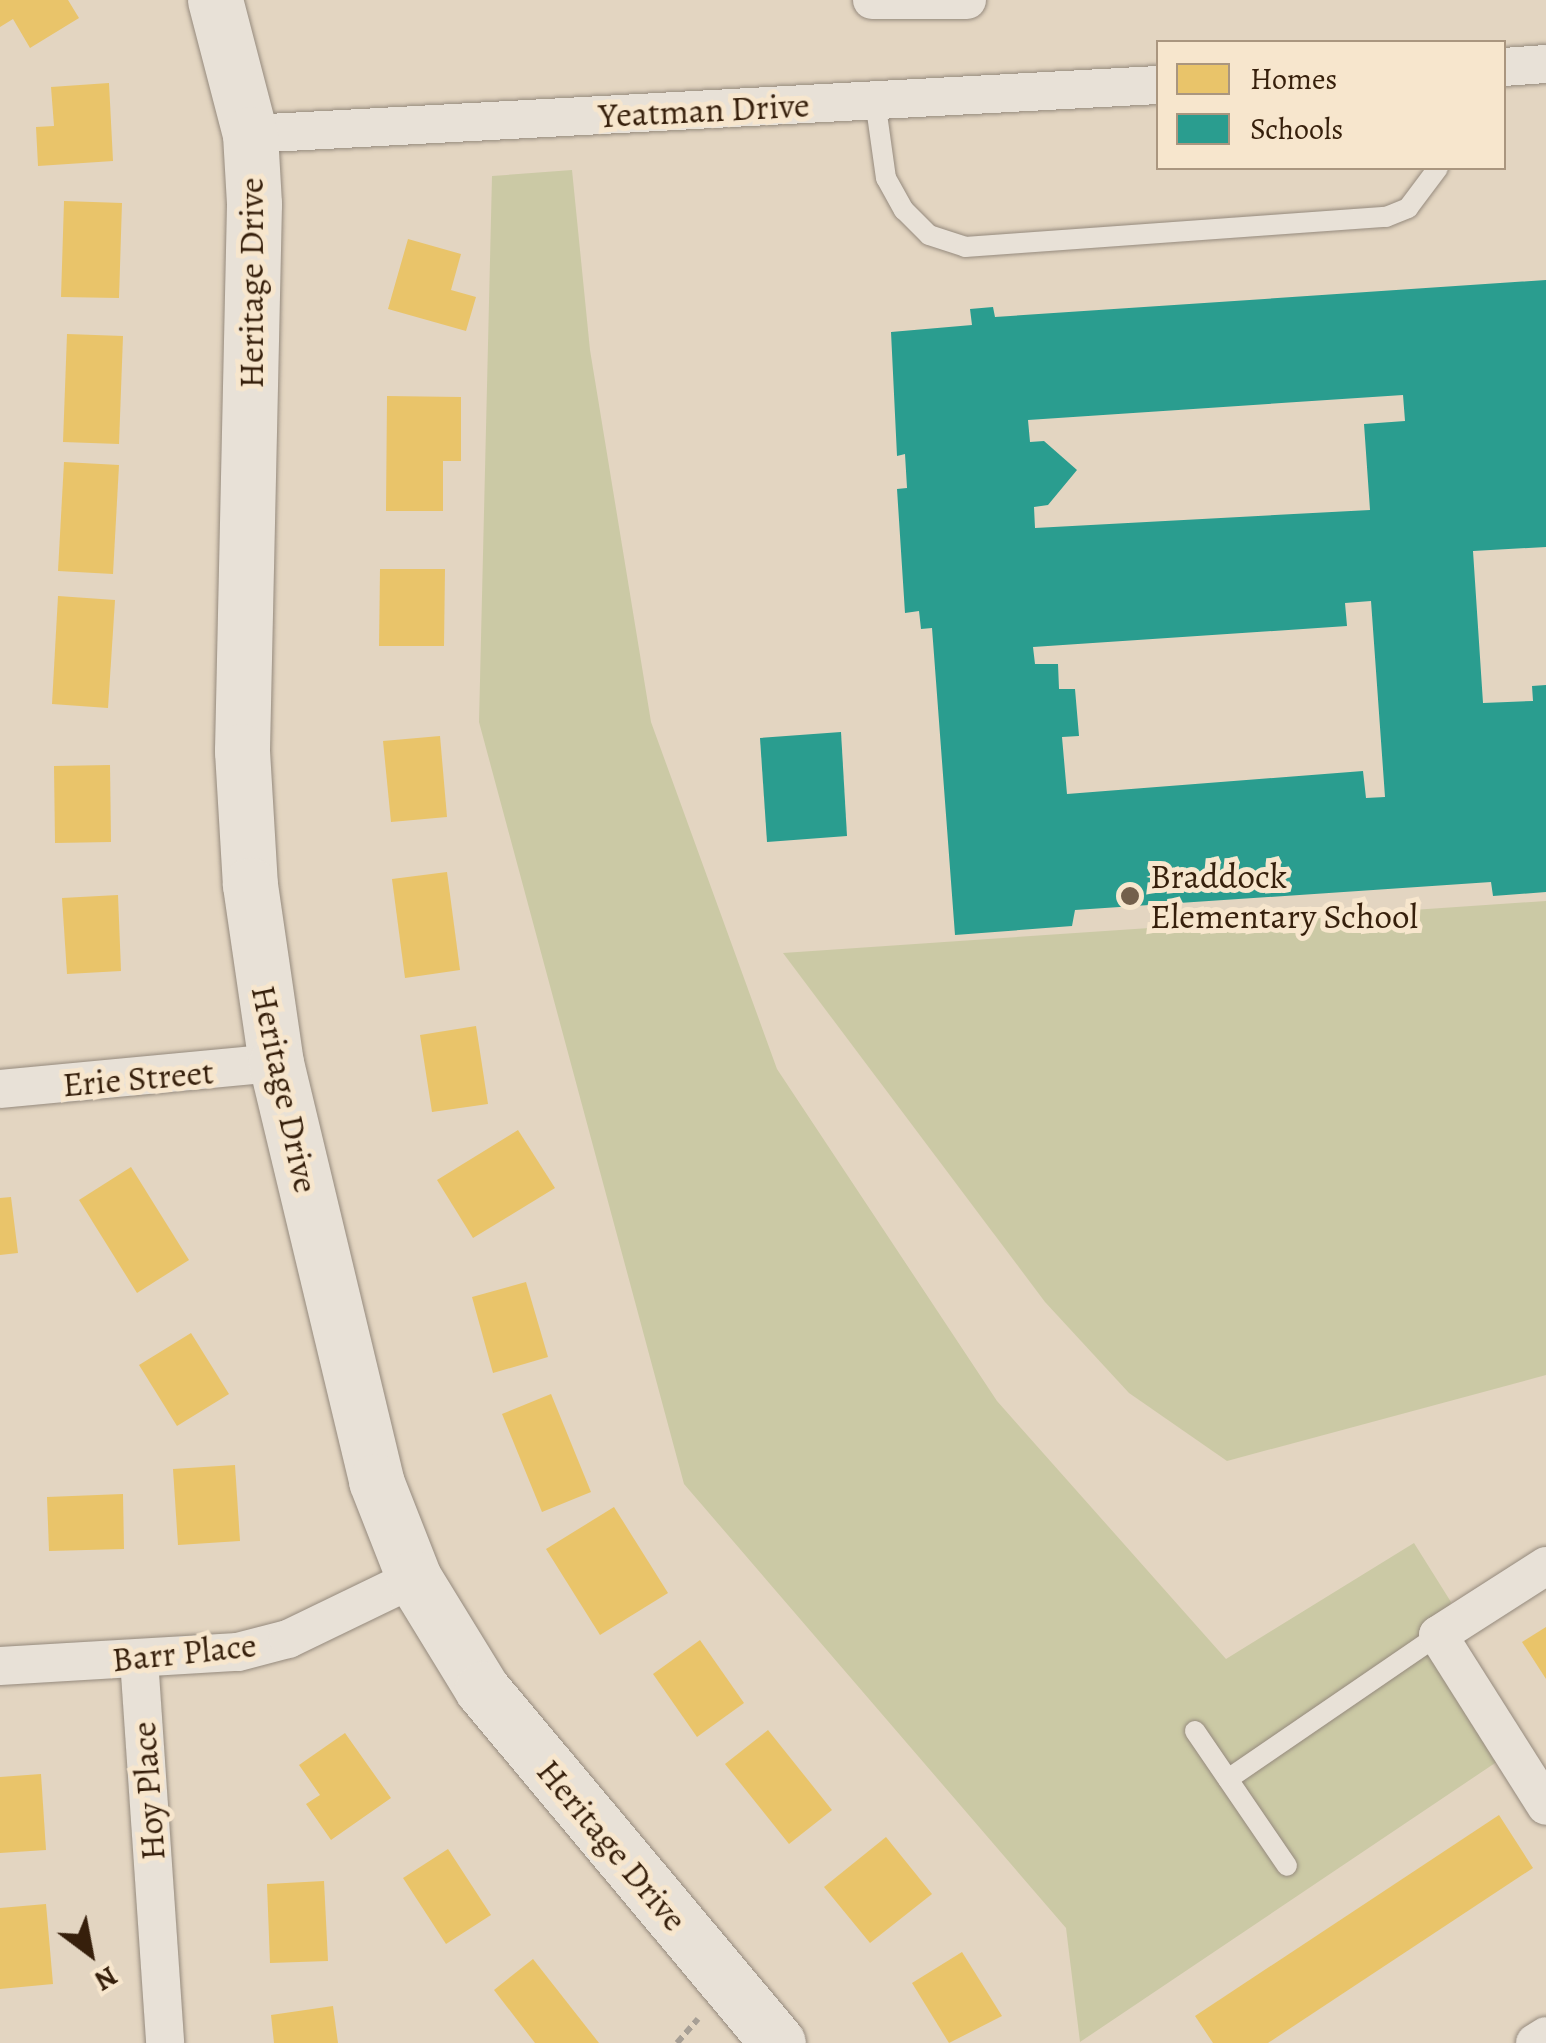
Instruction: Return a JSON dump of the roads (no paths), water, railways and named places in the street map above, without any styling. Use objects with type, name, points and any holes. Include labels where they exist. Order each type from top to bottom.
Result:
[{"type":"street","name":"Heritage Drive","points":[[215,0],[250,134],[242,751],[276,1064],[351,1389],[414,1578],[482,1688],[760,2037]]},
{"type":"street","points":[[872,0],[967,0]]},
{"type":"street","points":[[1506,66],[1546,64]]},
{"type":"street","name":"Yeatman Drive","points":[[250,134],[1156,85]]},
{"type":"street","name":"Erie Street","points":[[0,1088],[276,1064]]},
{"type":"street","points":[[1546,1566],[1438,1635],[1546,1806]]},
{"type":"street","name":"Barr Place","points":[[0,1666],[140,1659],[288,1640],[414,1578]]},
{"type":"street","name":"Hoy Place","points":[[140,1659],[165,2043]]},
{"type":"street","points":[[1535,2043],[1546,2036]]},
{"type":"lane","points":[[875,100],[886,178],[904,210],[929,235],[966,247],[1386,217],[1408,208],[1436,170]]},
{"type":"lane","points":[[1228,1779],[1438,1635]]},
{"type":"lane","points":[[1195,1731],[1287,1866]]},
{"type":"place","name":"Braddock Elementary School","points":[[1130,896]]}]
